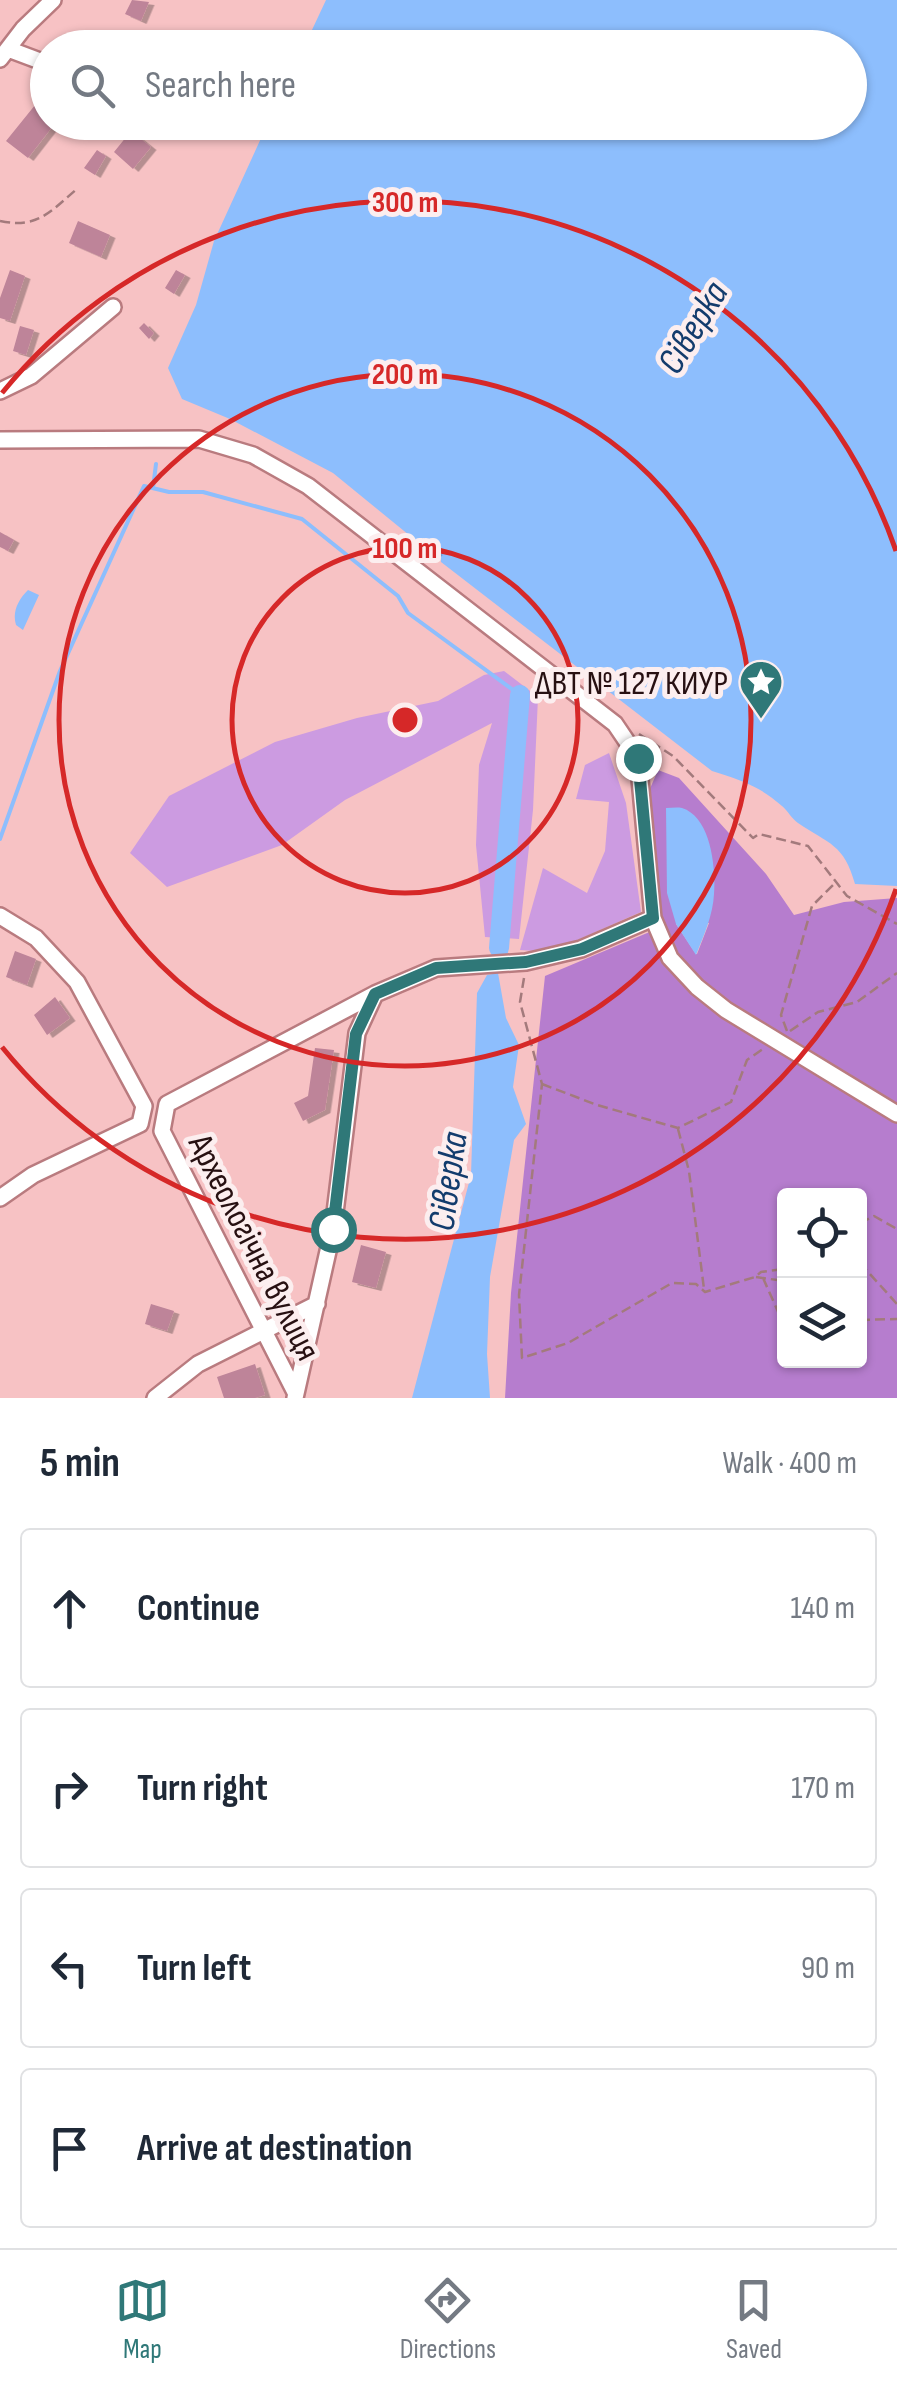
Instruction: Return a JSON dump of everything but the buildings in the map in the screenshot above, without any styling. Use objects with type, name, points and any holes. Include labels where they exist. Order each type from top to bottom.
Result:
[{"type":"street","points":[[30,60],[4,54],[22,29],[53,0]]},
{"type":"street","points":[[0,391],[31,376],[113,307]]},
{"type":"street","points":[[0,440],[200,439],[253,456],[308,486],[615,724],[638,758],[653,918],[670,958],[697,988],[726,1010],[897,1114]]},
{"type":"street","name":"Археологічна вулиця","points":[[0,916],[36,938],[76,982],[144,1106],[140,1124],[34,1175],[0,1198]]},
{"type":"street","points":[[295,1395],[333,1229],[356,1034],[375,994],[436,968],[526,962],[582,949],[653,918]]},
{"type":"street","name":"Археологічна вулиця","points":[[295,1395],[162,1130],[168,1104],[375,994]]},
{"type":"street","points":[[154,1398],[198,1364],[316,1304]]},
{"type":"path","points":[[0,220],[16,224],[41,220],[78,188]]},
{"type":"path","points":[[615,724],[673,756],[753,838],[759,834],[808,846],[847,896],[897,924]]},
{"type":"path","points":[[835,883],[812,906],[780,1015],[788,1032],[818,1012],[857,1002],[897,973]]},
{"type":"path","points":[[526,962],[520,1002],[542,1084],[519,1295],[522,1358],[568,1343],[672,1284],[696,1284],[705,1292]]},
{"type":"path","points":[[542,1084],[597,1105],[678,1128],[731,1102],[747,1060],[776,1040]]},
{"type":"path","points":[[678,1128],[705,1292]]},
{"type":"path","points":[[867,1219],[874,1216],[897,1230]]},
{"type":"path","points":[[705,1292],[777,1270]]},
{"type":"path","points":[[867,1272],[897,1304]]},
{"type":"path","points":[[755,1277],[777,1280]]},
{"type":"path","points":[[763,1278],[777,1309]]},
{"type":"path","points":[[867,1320],[897,1319]]},
{"type":"shaded area","points":[[504,671],[538,697],[533,810],[519,939],[485,937],[476,845],[479,765],[492,723],[345,800],[282,845],[167,887],[130,853],[169,796],[275,742],[357,718],[438,701],[484,675]]},
{"type":"shaded area","points":[[609,753],[626,803],[641,912],[550,952],[520,950],[543,868],[587,893],[605,851],[609,802],[576,799],[585,765]]},
{"type":"shaded area","points":[[658,770],[679,778],[766,874],[794,915],[844,902],[897,898],[897,1398],[505,1398],[511,1293],[545,976],[659,928],[649,791]],"holes":[[[709,923],[696,954],[676,924]]]},
{"type":"water","points":[[326,0],[897,0],[897,886],[855,884],[840,853],[796,821],[774,799],[749,784],[712,771],[441,562],[440,550],[429,541],[420,544],[333,473],[230,419],[182,399],[168,368],[196,305],[214,241],[260,140],[867,140],[867,30],[312,30]]},
{"type":"water","points":[[28,590],[39,595],[23,630],[16,625],[15,615]]},
{"type":"water","points":[[666,808],[682,808],[692,813],[710,845],[713,902],[696,955],[676,924],[667,893]]},
{"type":"water","points":[[498,973],[506,1018],[519,1045],[513,1087],[526,1124],[514,1140],[490,1277],[490,1398],[412,1398],[471,1175],[477,993],[487,975]]},
{"type":"waterway","points":[[153,488],[156,464]]},
{"type":"waterway","points":[[0,839],[60,671],[144,486],[169,492],[203,492],[302,519],[398,596],[408,613],[520,695]]},
{"type":"waterway","name":"Сіверка","points":[[499,948],[520,695]]},
{"type":"place","name":"ДВТ № 127 КИУР","points":[[761,720]]},
{"type":"route","points":[[333,1229],[356,1034],[375,994],[436,968],[526,962],[582,949],[653,918],[638,758]]}]
